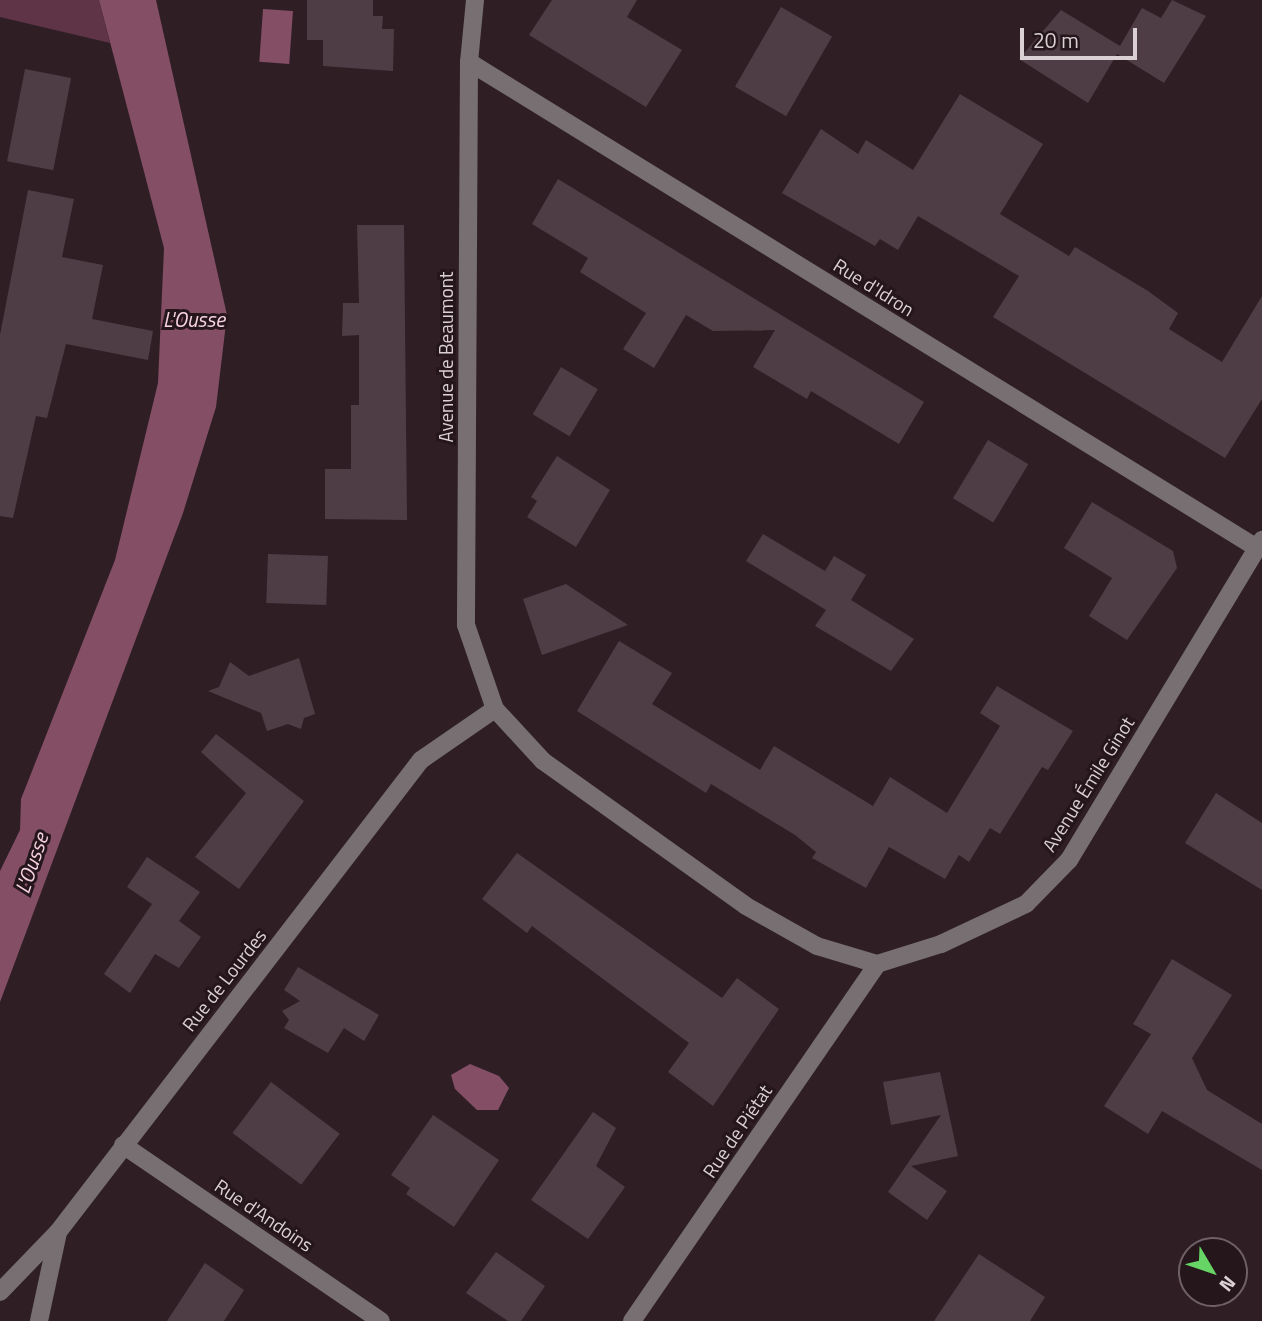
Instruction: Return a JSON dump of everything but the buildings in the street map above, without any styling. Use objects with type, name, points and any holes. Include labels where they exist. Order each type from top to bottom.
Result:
[{"type":"street","name":"Avenue de Beaumont","points":[[475,0],[469,62],[466,625],[495,709]]},
{"type":"street","name":"Rue d'Idron","points":[[469,62],[1260,544]]},
{"type":"street","name":"Avenue Émile Ginot","points":[[877,964],[941,944],[1026,904],[1069,860],[1260,544]]},
{"type":"street","points":[[495,709],[543,761],[746,906],[817,946],[877,964]]},
{"type":"street","name":"Rue de Lourdes","points":[[0,1292],[58,1232],[421,760],[495,709]]},
{"type":"street","name":"Rue de Piétat","points":[[632,1321],[877,964]]},
{"type":"street","name":"Rue d'Andoins","points":[[123,1146],[381,1321]]},
{"type":"street","points":[[39,1321],[58,1232]]},
{"type":"shaded area","points":[[0,0],[99,0],[110,43],[0,17]]},
{"type":"water","name":"L'Ousse","points":[[99,0],[156,0],[227,315],[216,407],[183,513],[0,1002],[0,871],[20,830],[21,799],[115,560],[158,383],[164,248]]},
{"type":"water","points":[[263,9],[293,11],[289,64],[259,62]]},
{"type":"water","points":[[470,1064],[499,1076],[509,1088],[498,1110],[477,1110],[455,1089],[451,1075]]}]
